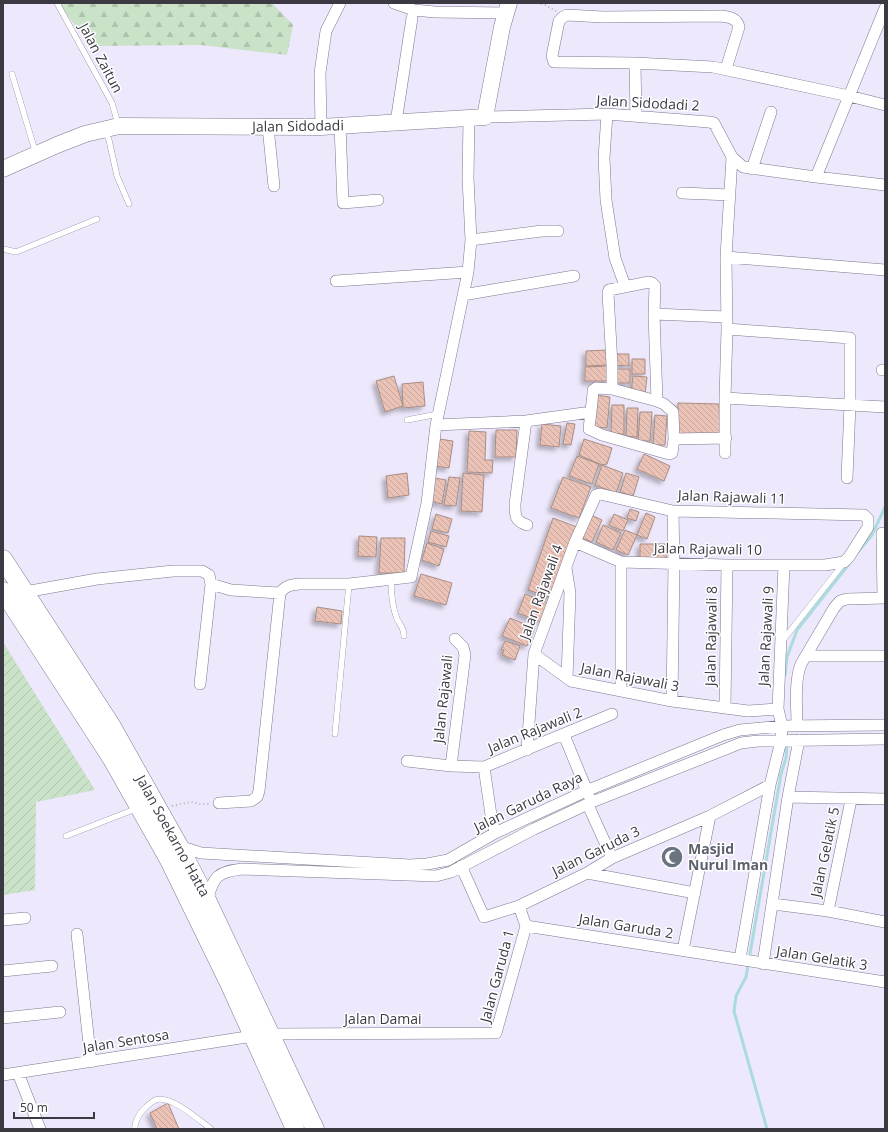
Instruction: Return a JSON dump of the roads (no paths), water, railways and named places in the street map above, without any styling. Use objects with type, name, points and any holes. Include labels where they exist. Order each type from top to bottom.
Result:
[{"type":"main road","name":"Jalan Soekarno Hatta","points":[[3,558],[110,725],[179,846],[207,900],[315,1129]]},
{"type":"main road","name":"Jalan Soekarno Hatta","points":[[3,591],[112,759],[169,860],[253,1036],[295,1129]]},
{"type":"main road","points":[[60,679],[76,670]]},
{"type":"street","points":[[321,127],[320,73],[326,31],[340,3]]},
{"type":"street","points":[[394,3],[418,11],[435,12],[508,8],[485,117]]},
{"type":"street","points":[[816,177],[885,8]]},
{"type":"street","points":[[396,122],[418,11]]},
{"type":"street","points":[[726,69],[739,27],[738,22],[733,18],[721,16],[603,17],[567,15],[559,21],[552,56],[554,62],[635,63],[713,67],[885,105]]},
{"type":"street","points":[[635,63],[636,117]]},
{"type":"street","points":[[752,169],[771,112]]},
{"type":"street","points":[[607,114],[604,158],[606,200],[616,258],[625,286]]},
{"type":"street","name":"Jalan Sidodadi 2","points":[[485,117],[607,114],[709,122],[714,123],[732,157],[743,167],[885,185]]},
{"type":"street","name":"Jalan Sidodadi","points":[[4,164],[36,154],[85,134],[112,128],[321,127],[485,117]]},
{"type":"street","points":[[219,803],[251,801],[257,796],[259,791],[280,593],[284,588],[291,585],[349,584],[411,577],[427,503],[436,425],[468,272],[471,240],[468,178],[469,119]]},
{"type":"street","points":[[340,126],[343,203],[378,200]]},
{"type":"street","points":[[268,127],[274,186]]},
{"type":"street","points":[[725,453],[727,329],[726,257],[732,157]]},
{"type":"street","points":[[682,194],[730,195]]},
{"type":"street","points":[[471,240],[542,231],[558,231]]},
{"type":"street","points":[[726,257],[885,270]]},
{"type":"street","points":[[336,281],[468,272]]},
{"type":"street","points":[[463,295],[574,276]]},
{"type":"street","points":[[612,389],[609,290],[649,282],[655,286],[654,314],[657,401]]},
{"type":"street","points":[[654,314],[726,317]]},
{"type":"street","points":[[727,329],[850,338],[850,405],[847,478]]},
{"type":"street","points":[[596,388],[612,389],[657,401],[664,404],[673,412],[674,439],[672,453],[669,454],[602,435],[589,429],[593,390],[596,388]]},
{"type":"street","points":[[725,398],[885,407]]},
{"type":"street","points":[[436,425],[526,421],[591,412]]},
{"type":"street","points":[[526,421],[515,504],[515,516],[521,523],[527,525]]},
{"type":"street","points":[[674,439],[726,438]]},
{"type":"street","name":"Jalan Rajawali 11","points":[[575,542],[596,495],[598,494],[673,511],[864,515],[868,519],[868,527],[849,557],[844,562]]},
{"type":"street","points":[[672,701],[674,564],[673,511]]},
{"type":"street","points":[[741,960],[770,785],[781,741],[790,726],[799,670],[834,608],[840,601],[847,599],[884,598],[882,533]]},
{"type":"street","name":"Jalan Rajawali 10","points":[[575,542],[621,562],[727,565],[825,565],[844,562]]},
{"type":"street","name":"Jalan Rajawali 4","points":[[534,654],[575,542]]},
{"type":"street","points":[[620,690],[621,562]]},
{"type":"street","name":"Jalan Rajawali 9","points":[[784,564],[778,709],[790,726]]},
{"type":"street","name":"Jalan Rajawali 8","points":[[725,708],[727,565]]},
{"type":"street","points":[[566,567],[570,592],[567,678]]},
{"type":"street","points":[[25,592],[97,579],[173,571],[202,571],[209,575],[212,584],[200,684]]},
{"type":"street","points":[[212,584],[231,590],[280,593]]},
{"type":"street","points":[[553,601],[561,601],[566,603],[570,608]]},
{"type":"street","name":"Jalan Rajawali","points":[[451,766],[464,655],[463,647],[455,639]]},
{"type":"street","points":[[527,750],[534,654]]},
{"type":"street","name":"Jalan Rajawali 3","points":[[534,654],[571,681],[672,701],[748,711],[778,709]]},
{"type":"street","points":[[806,656],[885,656]]},
{"type":"street","name":"Jalan Rajawali 2","points":[[495,833],[484,767],[612,714]]},
{"type":"street","name":"Jalan Garuda Raya","points":[[179,846],[201,853],[427,864],[448,860],[495,833],[586,791],[723,734],[740,730],[790,726],[885,725]]},
{"type":"street","points":[[564,735],[612,858]]},
{"type":"street","points":[[759,963],[773,904],[796,740],[885,739]]},
{"type":"street","name":"Jalan Garuda Raya","points":[[207,900],[216,878],[229,870],[254,869],[427,877],[451,872],[534,829],[590,804],[741,743],[796,740]]},
{"type":"street","points":[[407,761],[451,766],[484,767]]},
{"type":"street","name":"Jalan Garuda 3","points":[[461,866],[484,918],[519,906],[587,873],[612,858],[710,816],[770,785]]},
{"type":"street","points":[[788,797],[851,800],[885,799]]},
{"type":"street","name":"Jalan Gelatik 5","points":[[828,911],[851,800]]},
{"type":"street","points":[[683,950],[710,816]]},
{"type":"street","points":[[587,873],[695,894]]},
{"type":"street","points":[[773,904],[885,919]]},
{"type":"street","points":[[519,906],[526,926]]},
{"type":"street","points":[[3,920],[24,918]]},
{"type":"street","name":"Jalan Garuda 2","points":[[526,926],[759,963]]},
{"type":"street","name":"Jalan Garuda 1","points":[[496,1033],[526,926]]},
{"type":"street","points":[[77,934],[91,1062]]},
{"type":"street","name":"Jalan Gelatik 3","points":[[759,963],[885,982]]},
{"type":"street","points":[[3,971],[52,966]]},
{"type":"street","points":[[3,1018],[60,1012]]},
{"type":"street","name":"Jalan Damai","points":[[270,1034],[496,1033]]},
{"type":"street","name":"Jalan Sentosa","points":[[3,1075],[253,1036]]},
{"type":"street","points":[[18,1073],[40,1129]]},
{"type":"lane","name":"Jalan Zaitun","points":[[57,3],[112,103],[112,128],[109,140],[117,176],[129,204]]},
{"type":"lane","points":[[12,74],[36,154]]},
{"type":"lane","points":[[3,249],[16,252],[97,219]]},
{"type":"lane","points":[[407,420],[439,414]]},
{"type":"lane","points":[[781,643],[844,562]]},
{"type":"lane","points":[[391,580],[393,607],[404,628],[404,636]]},
{"type":"lane","points":[[335,734],[349,584]]},
{"type":"lane","points":[[66,836],[140,807]]},
{"type":"lane","points":[[135,1129],[134,1125],[143,1110],[156,1100],[167,1100],[177,1104],[211,1129]]},
{"type":"waterway","points":[[857,553],[872,535],[885,507]]},
{"type":"waterway","points":[[785,675],[787,657],[797,630],[849,564]]},
{"type":"waterway","points":[[767,1129],[734,1011],[736,996],[746,977],[781,774],[786,758],[787,744]]},
{"type":"place","name":"Masjid Nurul Iman","points":[[672,857]]}]
